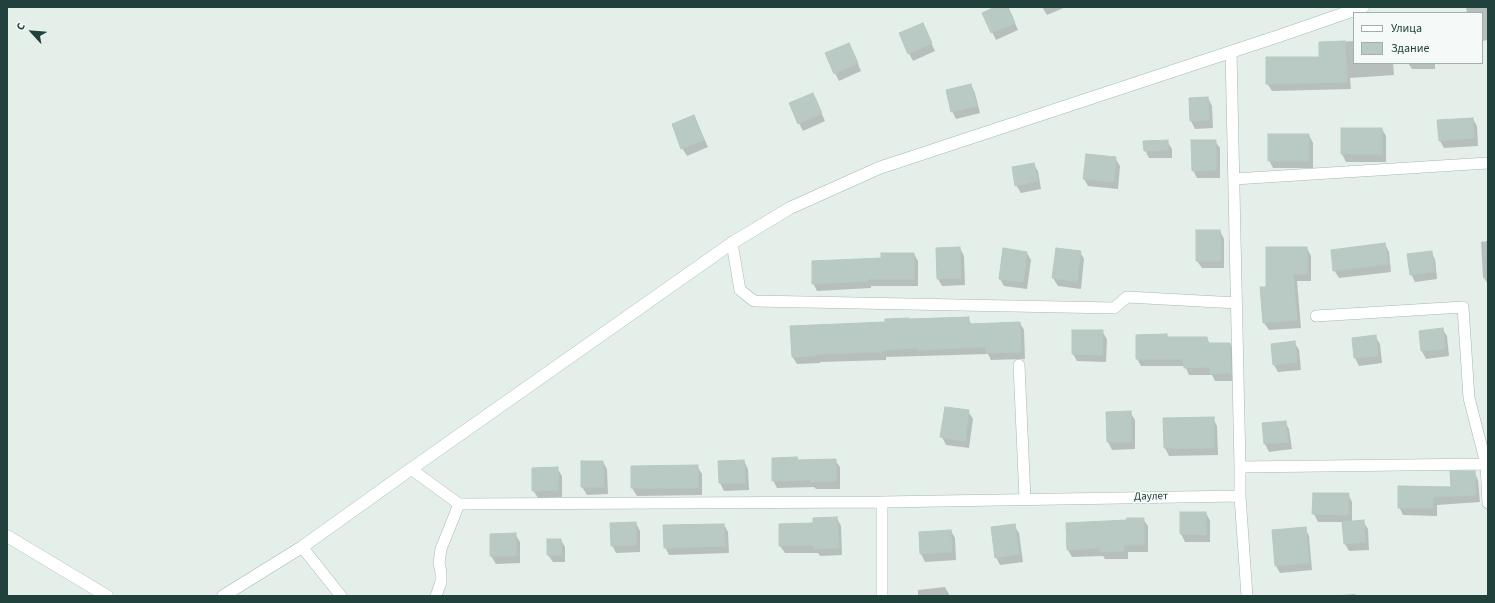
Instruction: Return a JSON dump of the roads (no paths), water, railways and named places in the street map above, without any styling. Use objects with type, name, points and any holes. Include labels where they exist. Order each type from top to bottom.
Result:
[{"type":"street","points":[[223,596],[302,547],[732,243],[790,208],[879,168],[1363,7]]},
{"type":"street","points":[[1231,52],[1240,496],[1247,596]]},
{"type":"street","points":[[1234,179],[1488,163]]},
{"type":"street","points":[[732,243],[740,290],[754,301],[1114,308],[1127,297],[1237,303]]},
{"type":"street","points":[[1316,316],[1463,307],[1469,398],[1487,464],[1488,503]]},
{"type":"street","points":[[1019,365],[1025,499]]},
{"type":"street","points":[[1240,467],[1487,464]]},
{"type":"street","points":[[411,469],[459,504],[441,548],[438,563],[442,572],[441,582],[436,596]]},
{"type":"street","name":"Даулет","points":[[459,504],[882,502],[1240,496]]},
{"type":"street","points":[[882,502],[882,596]]},
{"type":"street","points":[[7,536],[107,596]]},
{"type":"street","points":[[302,547],[341,596]]}]
